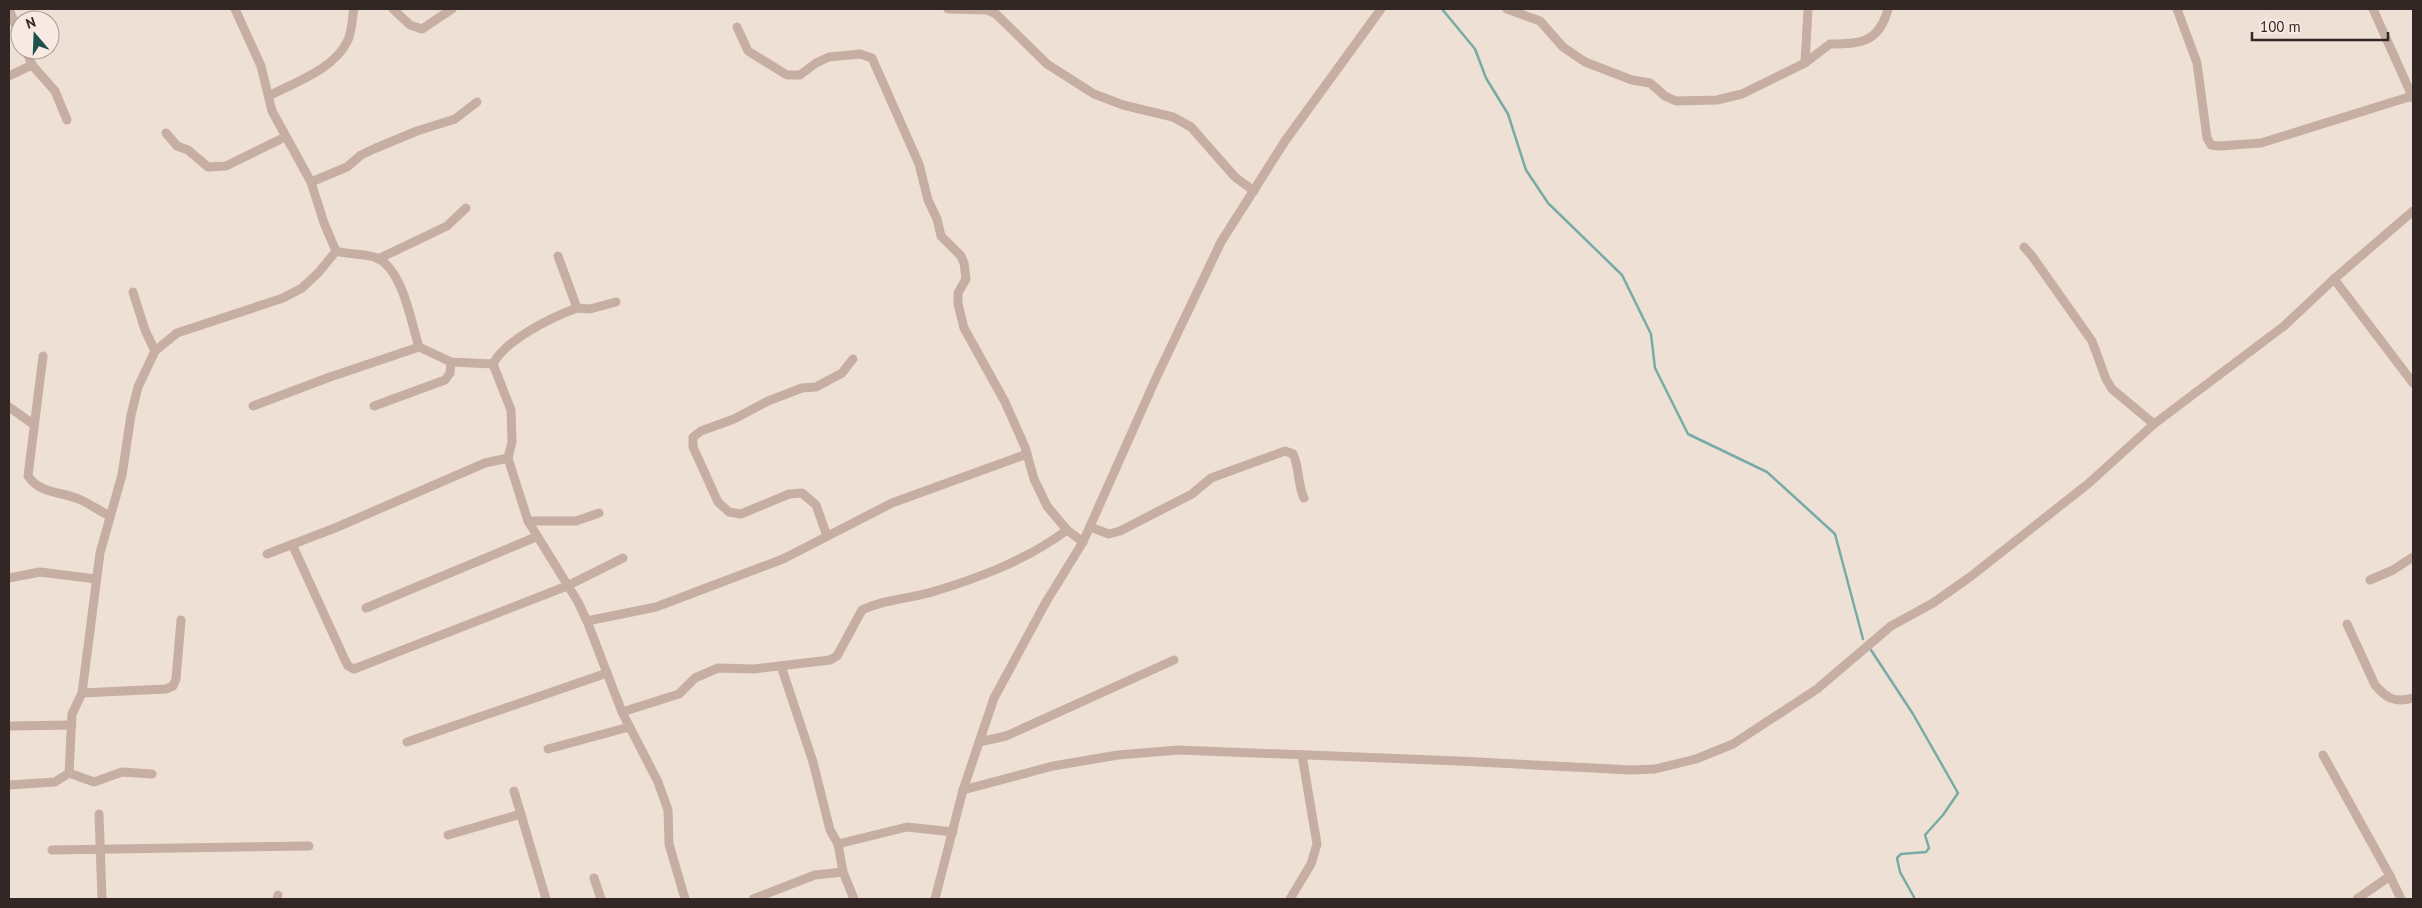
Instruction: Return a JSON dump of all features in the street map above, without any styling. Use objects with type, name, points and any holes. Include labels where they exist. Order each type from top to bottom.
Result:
[{"type":"street","points":[[235,9],[261,66],[272,111],[311,182],[324,223],[336,251]]},
{"type":"street","points":[[269,96],[327,64],[339,54],[348,39],[354,9]]},
{"type":"street","points":[[393,9],[410,25],[422,29],[452,9]]},
{"type":"street","points":[[948,9],[987,10],[992,12],[1047,64],[1094,94],[1123,105],[1173,117],[1190,127],[1235,177],[1254,191]]},
{"type":"street","points":[[935,899],[963,790],[994,698],[1046,602],[1083,542],[1197,291],[1235,216],[1254,191],[1285,141],[1381,9]]},
{"type":"street","points":[[1507,9],[1540,21],[1564,47],[1586,62],[1632,80],[1650,83],[1664,96],[1676,101],[1718,100],[1742,94],[1805,63],[1830,44],[1858,44],[1867,40],[1886,17],[1888,9]]},
{"type":"street","points":[[1805,63],[1808,9]]},
{"type":"street","points":[[2178,9],[2197,63],[2207,138],[2211,145],[2218,146],[2261,143],[2413,97],[2373,9]]},
{"type":"street","points":[[737,28],[748,51],[787,75],[800,75],[816,63],[841,55],[860,54],[872,58],[919,164],[928,200],[937,219],[942,236],[961,256],[964,263],[966,279],[958,293],[958,304],[964,328],[1005,402],[1027,454],[1040,494],[1066,530],[1083,542]]},
{"type":"street","points":[[30,60],[32,65],[55,91],[67,120]]},
{"type":"street","points":[[9,76],[32,65]]},
{"type":"street","points":[[311,182],[347,167],[361,155],[376,148],[455,119],[477,102]]},
{"type":"street","points":[[166,133],[177,146],[188,150],[208,167],[216,168],[226,166],[285,137]]},
{"type":"street","points":[[336,251],[378,259],[447,226],[466,208]]},
{"type":"street","points":[[963,790],[1053,766],[1118,755],[1178,750],[1631,770],[1655,769],[1696,759],[1733,744],[1817,689],[1891,626],[1933,603],[1970,577],[2089,483],[2154,424],[2284,326],[2334,279],[2413,211]]},
{"type":"street","points":[[2024,247],[2092,341],[2106,380],[2112,389],[2154,424]]},
{"type":"street","points":[[69,773],[72,714],[82,693],[100,553],[122,475],[131,415],[138,387],[155,351],[177,333],[284,298],[302,288],[319,272],[336,251]]},
{"type":"street","points":[[558,256],[577,308]]},
{"type":"street","points":[[378,259],[396,279],[419,347]]},
{"type":"street","points":[[2334,279],[2413,382]]},
{"type":"street","points":[[133,292],[144,330],[155,351]]},
{"type":"street","points":[[493,364],[498,355],[525,334],[558,315],[577,308],[590,309],[616,302]]},
{"type":"street","points":[[254,406],[330,377],[419,347],[450,362],[493,364]]},
{"type":"street","points":[[43,356],[28,476],[34,485],[42,490],[81,500],[110,516]]},
{"type":"street","points":[[827,536],[816,505],[802,494],[789,494],[741,514],[729,512],[718,502],[693,447],[693,437],[701,431],[734,419],[768,401],[802,388],[816,387],[842,373],[853,359]]},
{"type":"street","points":[[374,406],[445,380],[450,373],[450,362]]},
{"type":"street","points":[[493,364],[511,410],[512,442],[508,458],[528,521],[536,537],[578,602],[622,712],[658,782],[668,810],[669,844],[685,899]]},
{"type":"street","points":[[9,406],[33,424]]},
{"type":"street","points":[[1090,527],[1109,534],[1120,531],[1192,494],[1211,478],[1286,451],[1293,454],[1298,463],[1299,484],[1304,498]]},
{"type":"street","points":[[587,621],[656,607],[783,559],[892,503],[1027,454]]},
{"type":"street","points":[[267,554],[485,463],[508,458]]},
{"type":"street","points":[[528,521],[576,521],[599,513]]},
{"type":"street","points":[[622,712],[679,694],[695,678],[718,668],[780,666],[823,662],[837,656],[862,610],[894,599],[931,592],[1024,558],[1044,547],[1066,530]]},
{"type":"street","points":[[366,608],[536,537]]},
{"type":"street","points":[[292,544],[344,658],[348,666],[354,669],[567,586],[623,558]]},
{"type":"street","points":[[2370,580],[2393,570],[2413,557]]},
{"type":"street","points":[[9,578],[40,572],[96,579]]},
{"type":"street","points":[[82,693],[166,689],[173,686],[176,679],[181,620]]},
{"type":"street","points":[[2347,624],[2357,640],[2369,672],[2381,692],[2393,700],[2402,701],[2413,698]]},
{"type":"street","points":[[979,742],[1006,736],[1174,660]]},
{"type":"street","points":[[780,666],[813,762],[830,830],[838,844],[843,872],[854,899]]},
{"type":"street","points":[[406,742],[607,673]]},
{"type":"street","points":[[9,726],[72,725]]},
{"type":"street","points":[[548,749],[629,727]]},
{"type":"street","points":[[1290,899],[1311,864],[1317,844],[1302,755]]},
{"type":"street","points":[[2323,755],[2401,899]]},
{"type":"street","points":[[69,773],[94,782],[122,772],[152,774]]},
{"type":"street","points":[[9,785],[22,786],[55,782],[69,773]]},
{"type":"street","points":[[514,791],[546,899]]},
{"type":"street","points":[[98,814],[102,899]]},
{"type":"street","points":[[448,834],[520,814]]},
{"type":"street","points":[[838,844],[907,827],[953,832]]},
{"type":"street","points":[[52,850],[309,846]]},
{"type":"street","points":[[753,899],[815,875],[843,872]]},
{"type":"street","points":[[2357,899],[2390,876]]},
{"type":"street","points":[[594,878],[601,899]]},
{"type":"waterway","points":[[1442,9],[1475,49],[1486,78],[1508,114],[1526,170],[1548,203],[1622,275],[1651,334],[1655,368],[1688,434],[1767,472],[1835,534],[1863,639]]},
{"type":"waterway","points":[[1871,650],[1913,714],[1958,793],[1943,815],[1925,835],[1929,848],[1926,852],[1901,854],[1897,858],[1900,872],[1915,899]]}]
